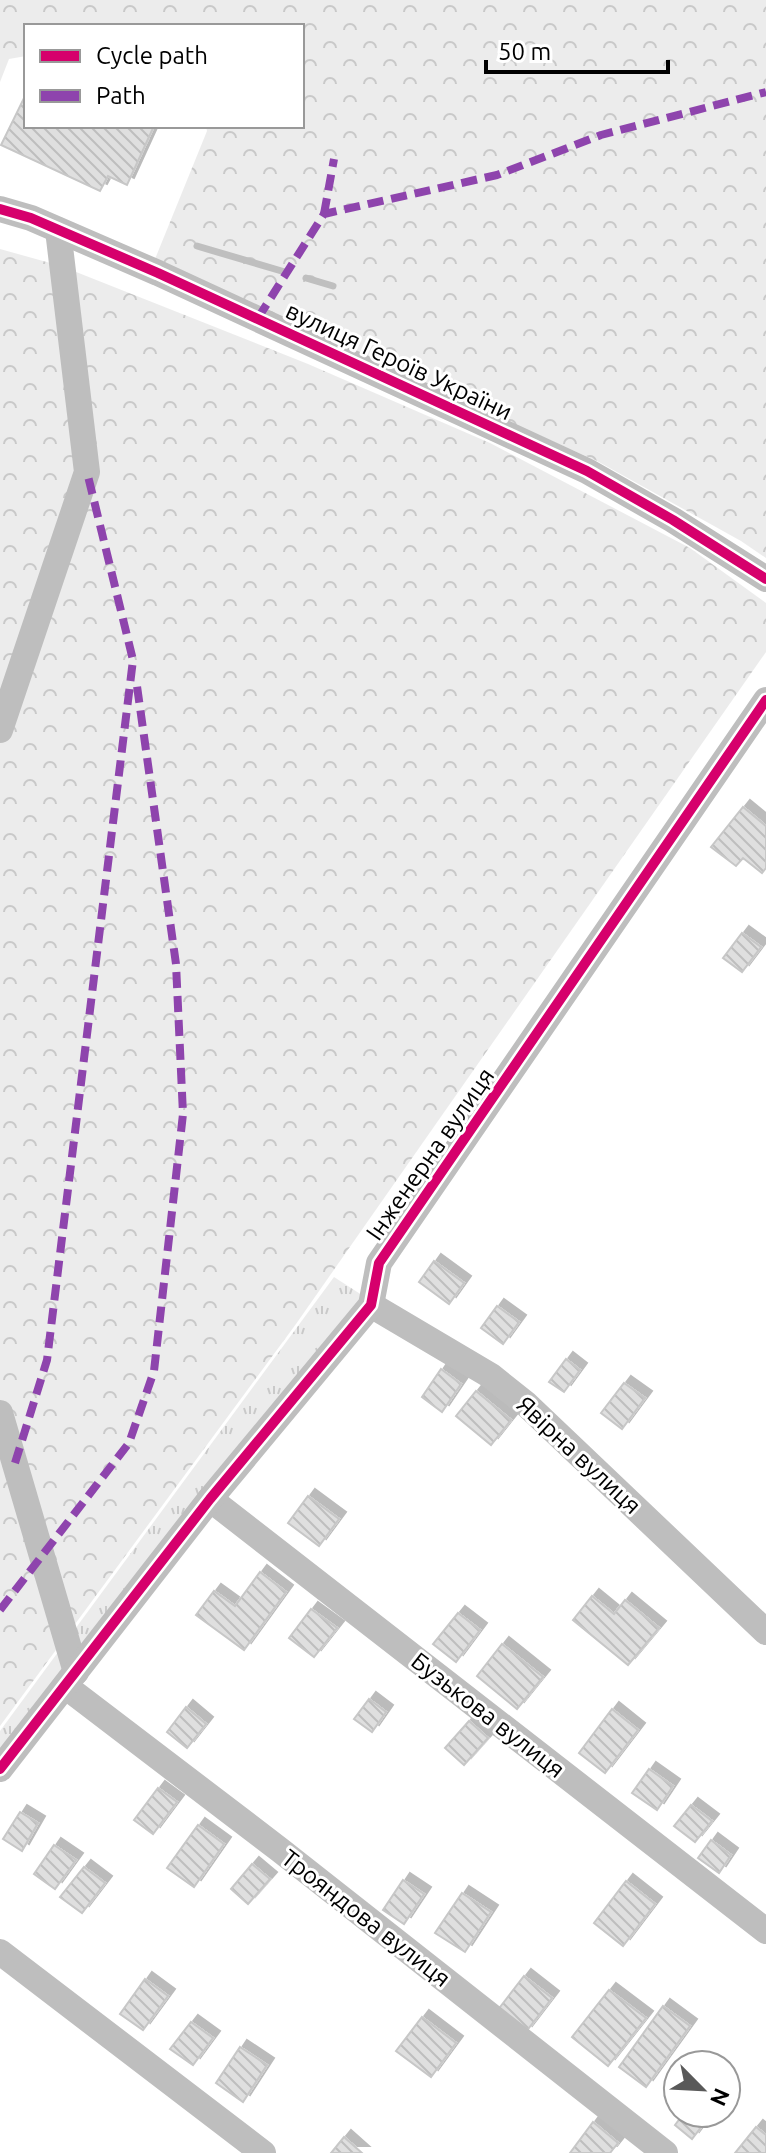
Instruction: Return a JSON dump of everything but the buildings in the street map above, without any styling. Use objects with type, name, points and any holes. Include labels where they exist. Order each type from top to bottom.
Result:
[{"type":"street","name":"вулиця Героїв України","points":[[0,209],[173,279],[587,471],[673,520],[766,579]]},
{"type":"street","points":[[0,730],[87,472],[58,230]]},
{"type":"street","name":"Інженерна вулиця","points":[[0,1769],[210,1499],[371,1305],[379,1263],[766,700]]},
{"type":"street","name":"Явірна вулиця","points":[[371,1305],[491,1376],[526,1404],[766,1632]]},
{"type":"street","points":[[0,1413],[71,1679]]},
{"type":"street","name":"Бузькова вулиця","points":[[210,1499],[766,1931]]},
{"type":"street","name":"Трояндова вулиця","points":[[71,1679],[280,1850],[665,2153]]},
{"type":"street","points":[[0,1952],[263,2153]]},
{"type":"green space","points":[[0,0],[766,0],[766,558],[597,461],[153,264],[206,128],[304,128],[304,24],[24,24],[24,56],[9,59],[0,82]]},
{"type":"green space","points":[[0,249],[61,266],[308,364],[490,443],[690,548],[766,603],[766,652],[296,1324],[0,1726]]},
{"type":"green space","points":[[334,1277],[365,1297],[0,1765],[0,1731]]},
{"type":"waterway","points":[[197,246],[285,272]]},
{"type":"waterway","points":[[306,278],[333,286]]},
{"type":"marked path","points":[[258,318],[324,214],[497,175],[601,135],[766,92]]},
{"type":"marked path","points":[[324,214],[334,159]]},
{"type":"marked path","points":[[15,1463],[47,1360],[133,660],[87,472]]},
{"type":"marked path","points":[[0,1610],[129,1443],[154,1371],[183,1114],[176,964],[136,679]]},
{"type":"cycle path","points":[[0,209],[31,218],[158,273],[587,471],[673,520],[766,579]]},
{"type":"cycle path","points":[[0,1769],[210,1499],[371,1305],[379,1263],[766,700]]}]
